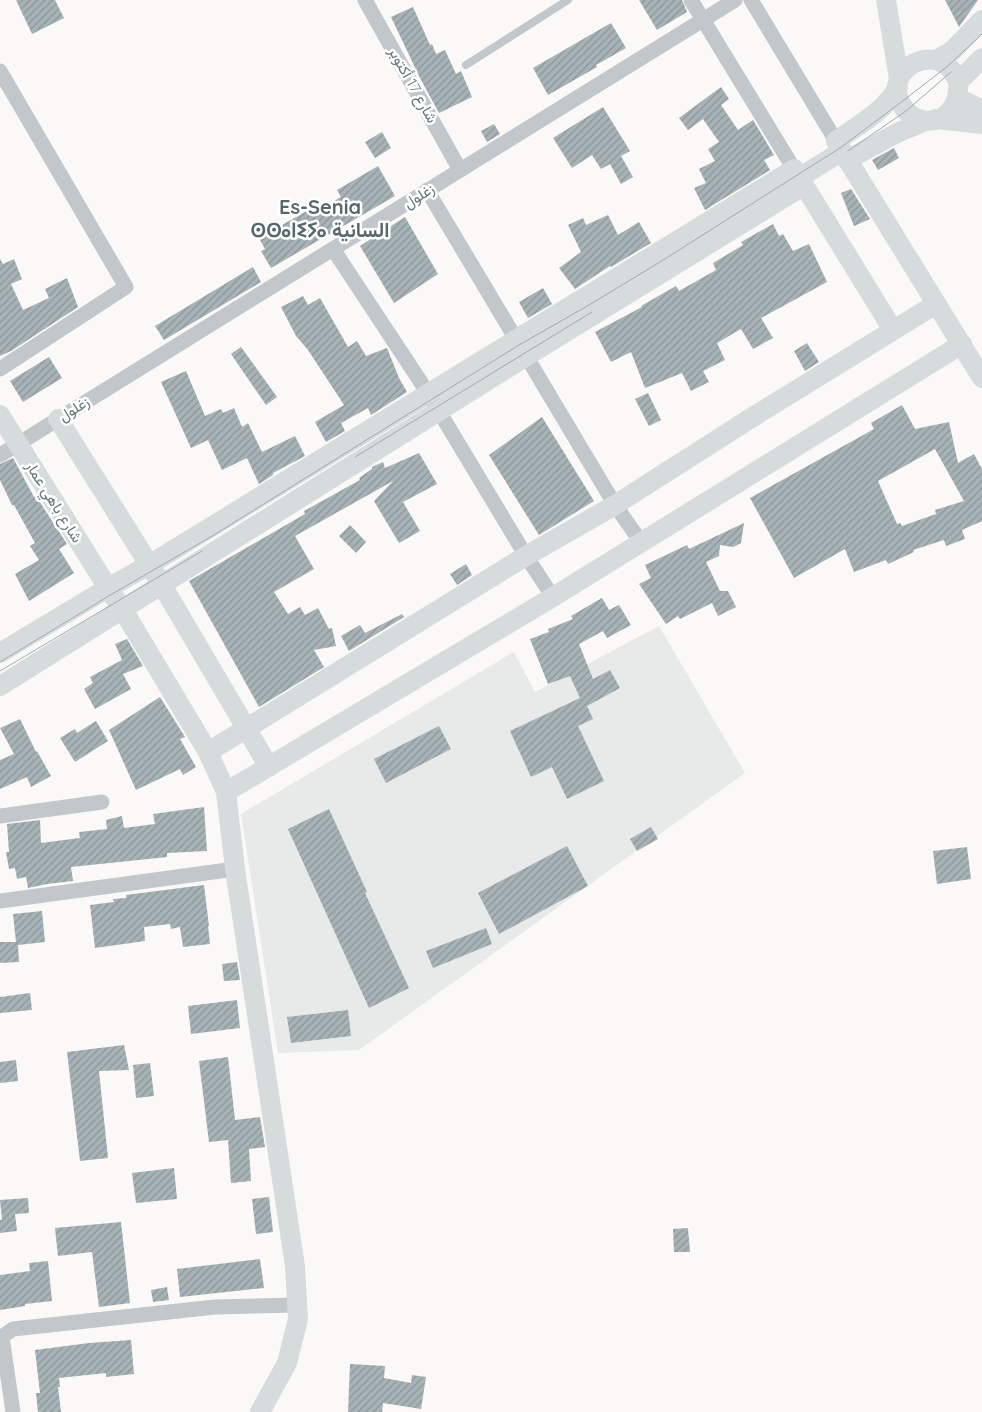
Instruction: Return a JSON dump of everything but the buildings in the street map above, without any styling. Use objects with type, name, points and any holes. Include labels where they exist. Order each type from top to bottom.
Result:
[{"type":"main road","points":[[888,9],[899,33],[929,60],[948,66],[952,71],[958,90],[982,110]]},
{"type":"main road","points":[[888,9],[898,95],[906,111],[912,116],[931,120],[982,124]]},
{"type":"main road","points":[[841,151],[891,98],[904,70],[913,63],[929,60],[952,51],[982,20]]},
{"type":"main road","points":[[0,653],[149,565],[428,393],[521,348],[841,151],[892,135],[950,112],[958,90],[982,58]]},
{"type":"main road","points":[[841,151],[982,378]]},
{"type":"main road","points":[[798,178],[893,330]]},
{"type":"main road","points":[[208,752],[526,556],[615,505],[936,304]]},
{"type":"main road","points":[[226,792],[553,597],[962,344]]},
{"type":"main road","points":[[0,686],[439,411],[521,348]]},
{"type":"main road","name":"شارع باهي عمار","points":[[0,415],[123,610],[208,752],[226,792],[235,869],[296,1266],[298,1319],[287,1363],[260,1412]]},
{"type":"main road","points":[[58,419],[162,585],[269,766]]},
{"type":"street","name":"شارع 17 أكتوبر","points":[[365,0],[460,170]]},
{"type":"street","points":[[691,0],[798,178]]},
{"type":"street","name":"زغلول","points":[[0,455],[735,0]]},
{"type":"street","points":[[751,0],[841,151]]},
{"type":"street","points":[[0,71],[126,287],[0,369]]},
{"type":"street","points":[[427,190],[615,505],[641,542]]},
{"type":"street","points":[[333,249],[428,393],[526,556],[553,597]]},
{"type":"street","points":[[0,816],[102,802]]},
{"type":"street","points":[[0,901],[235,869]]},
{"type":"street","points":[[13,1412],[1,1338],[13,1329],[215,1308],[298,1305]]},
{"type":"lane","points":[[466,65],[568,0]]},
{"type":"shaded area","points":[[659,626],[745,773],[359,1050],[278,1053],[241,814],[514,652],[535,692]]},
{"type":"tram line","points":[[0,662],[214,535],[519,345],[660,262],[840,148],[948,66],[982,34]]},
{"type":"tram line","points":[[848,151],[906,111],[951,72]]},
{"type":"tram line","points":[[355,457],[592,312]]},
{"type":"tram line","points":[[0,671],[202,551]]},
{"type":"district","name":"Es-Senia ⵙⵙⴰⵏⵉⵢⴰ السانية","points":[[320,218]]}]
